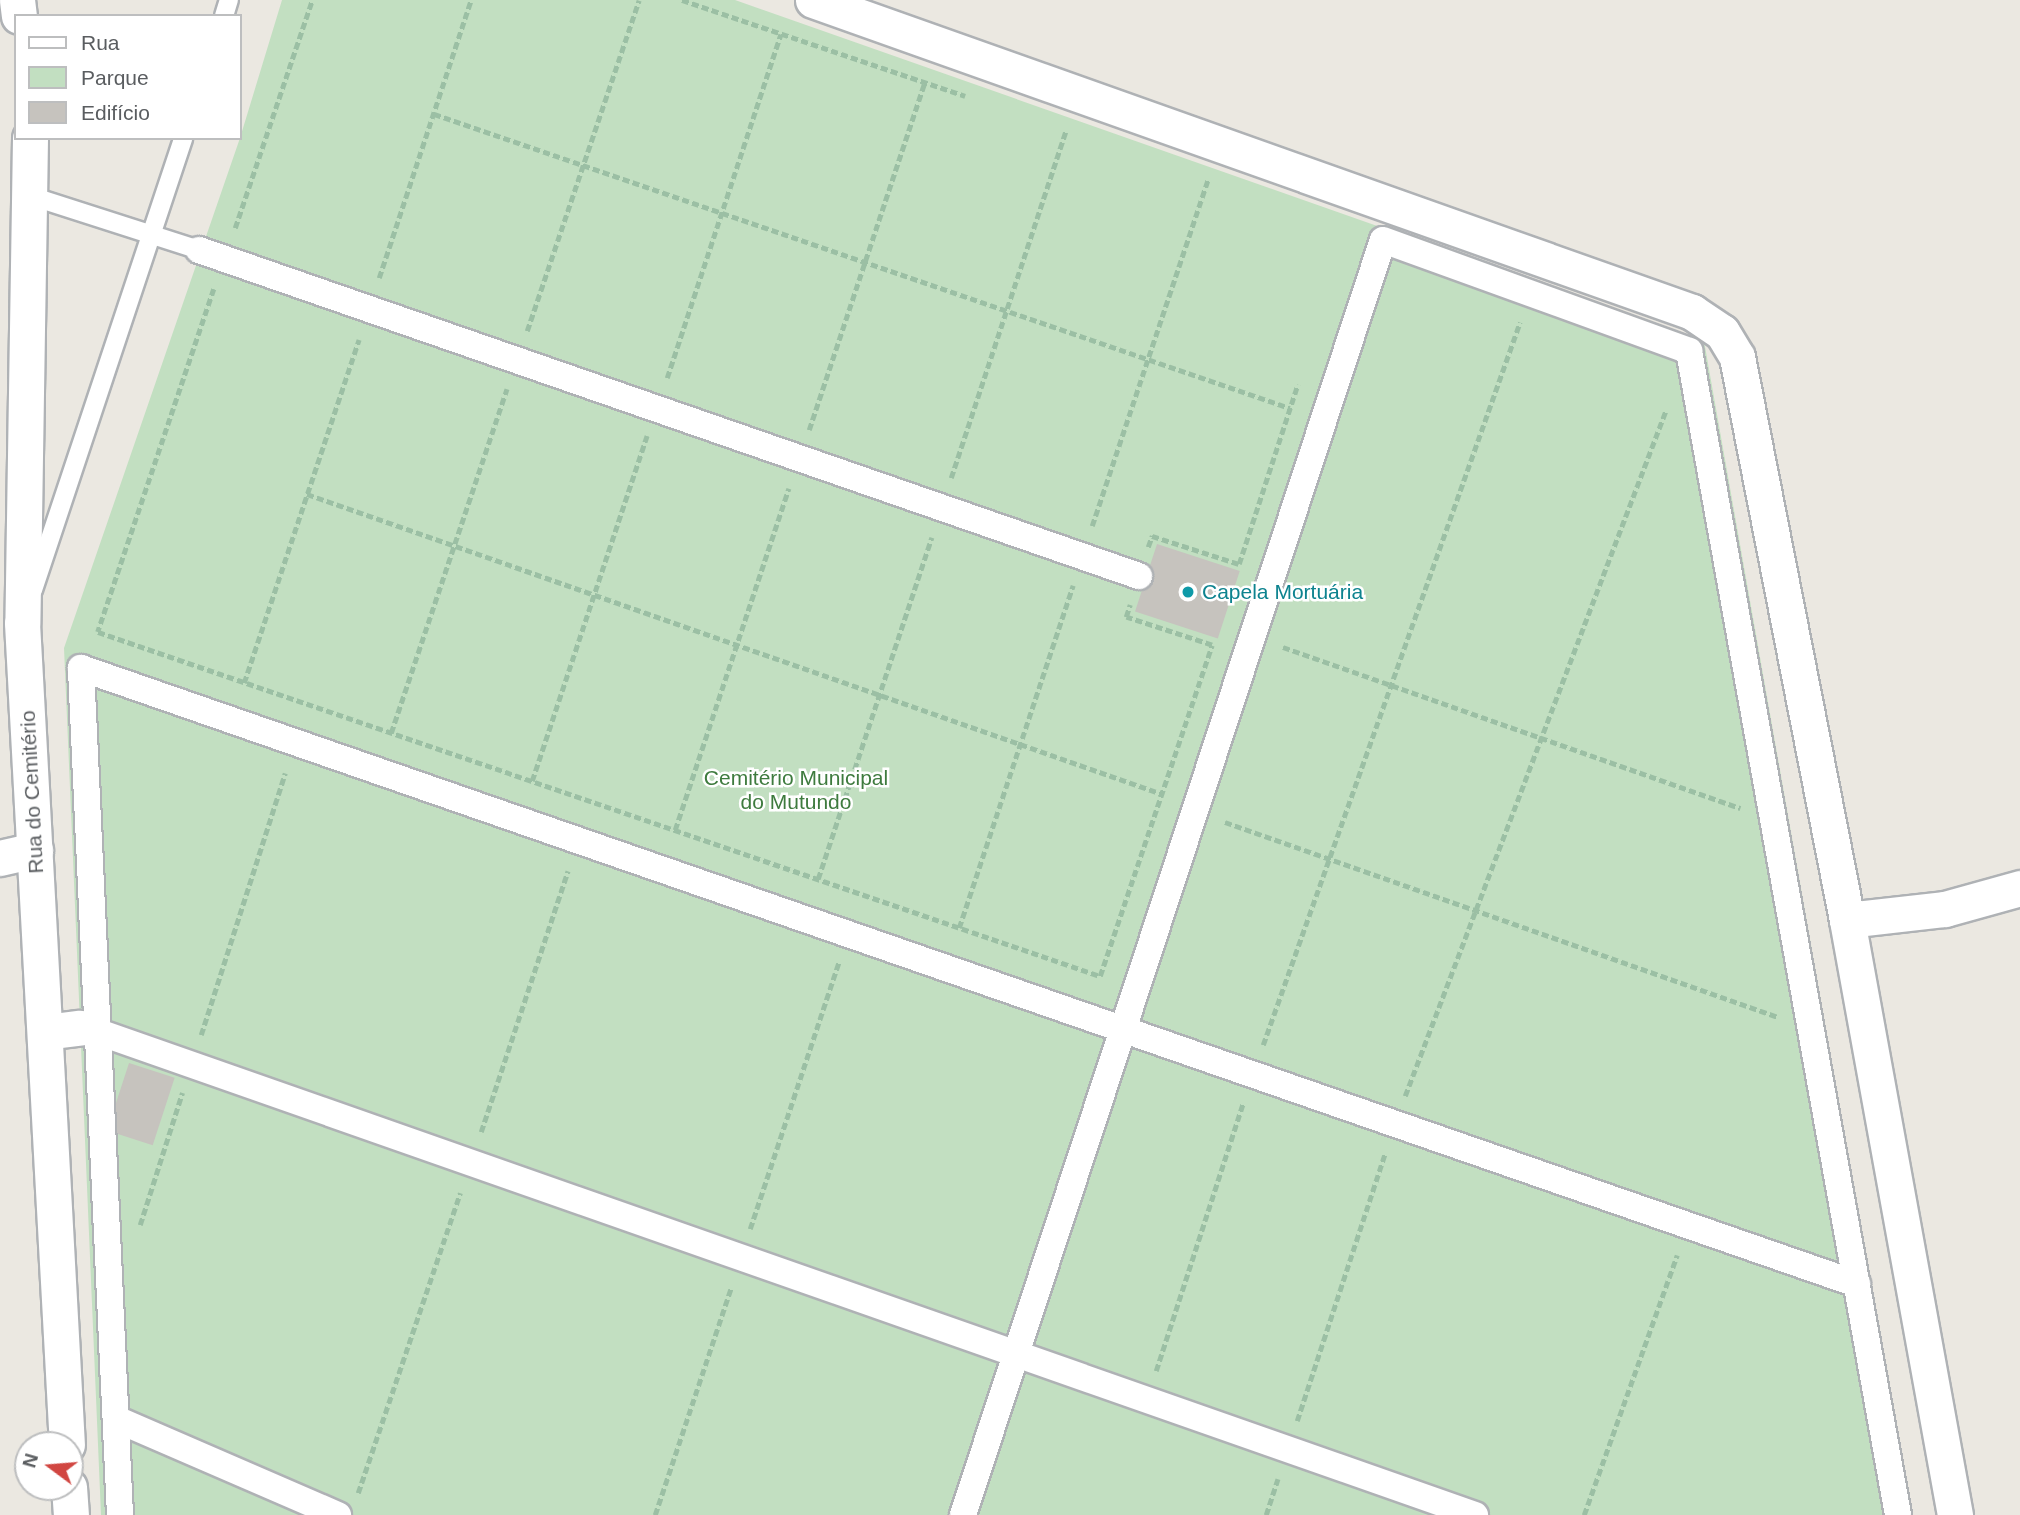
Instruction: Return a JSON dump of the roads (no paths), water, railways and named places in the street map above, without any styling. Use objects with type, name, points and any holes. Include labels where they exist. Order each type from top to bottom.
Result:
[{"type":"street","points":[[813,0],[1692,312],[1722,332],[1737,358],[1847,920],[1955,1515]]},
{"type":"street","name":"Rua do Cemitério","points":[[30,140],[22,623],[15,766],[35,850],[66,1431]]},
{"type":"street","points":[[963,1515],[1382,240],[1689,351],[1898,1515]]},
{"type":"street","points":[[199,250],[1139,576]]},
{"type":"street","points":[[120,1515],[91,1028],[80,668],[1857,1284]]},
{"type":"street","points":[[0,858],[35,850]]},
{"type":"street","points":[[1847,920],[1945,909],[2020,888]]},
{"type":"street","points":[[45,1032],[91,1028],[193,1061],[1475,1515]]},
{"type":"street","points":[[116,1419],[338,1515]]},
{"type":"lane","points":[[22,623],[182,140]]},
{"type":"lane","points":[[31,197],[199,250]]},
{"type":"place","name":"Capela Mortuária","points":[[1188,592]]},
{"type":"park label","name":"Cemitério Municipal do Mutundo","points":[[796,790]]}]
